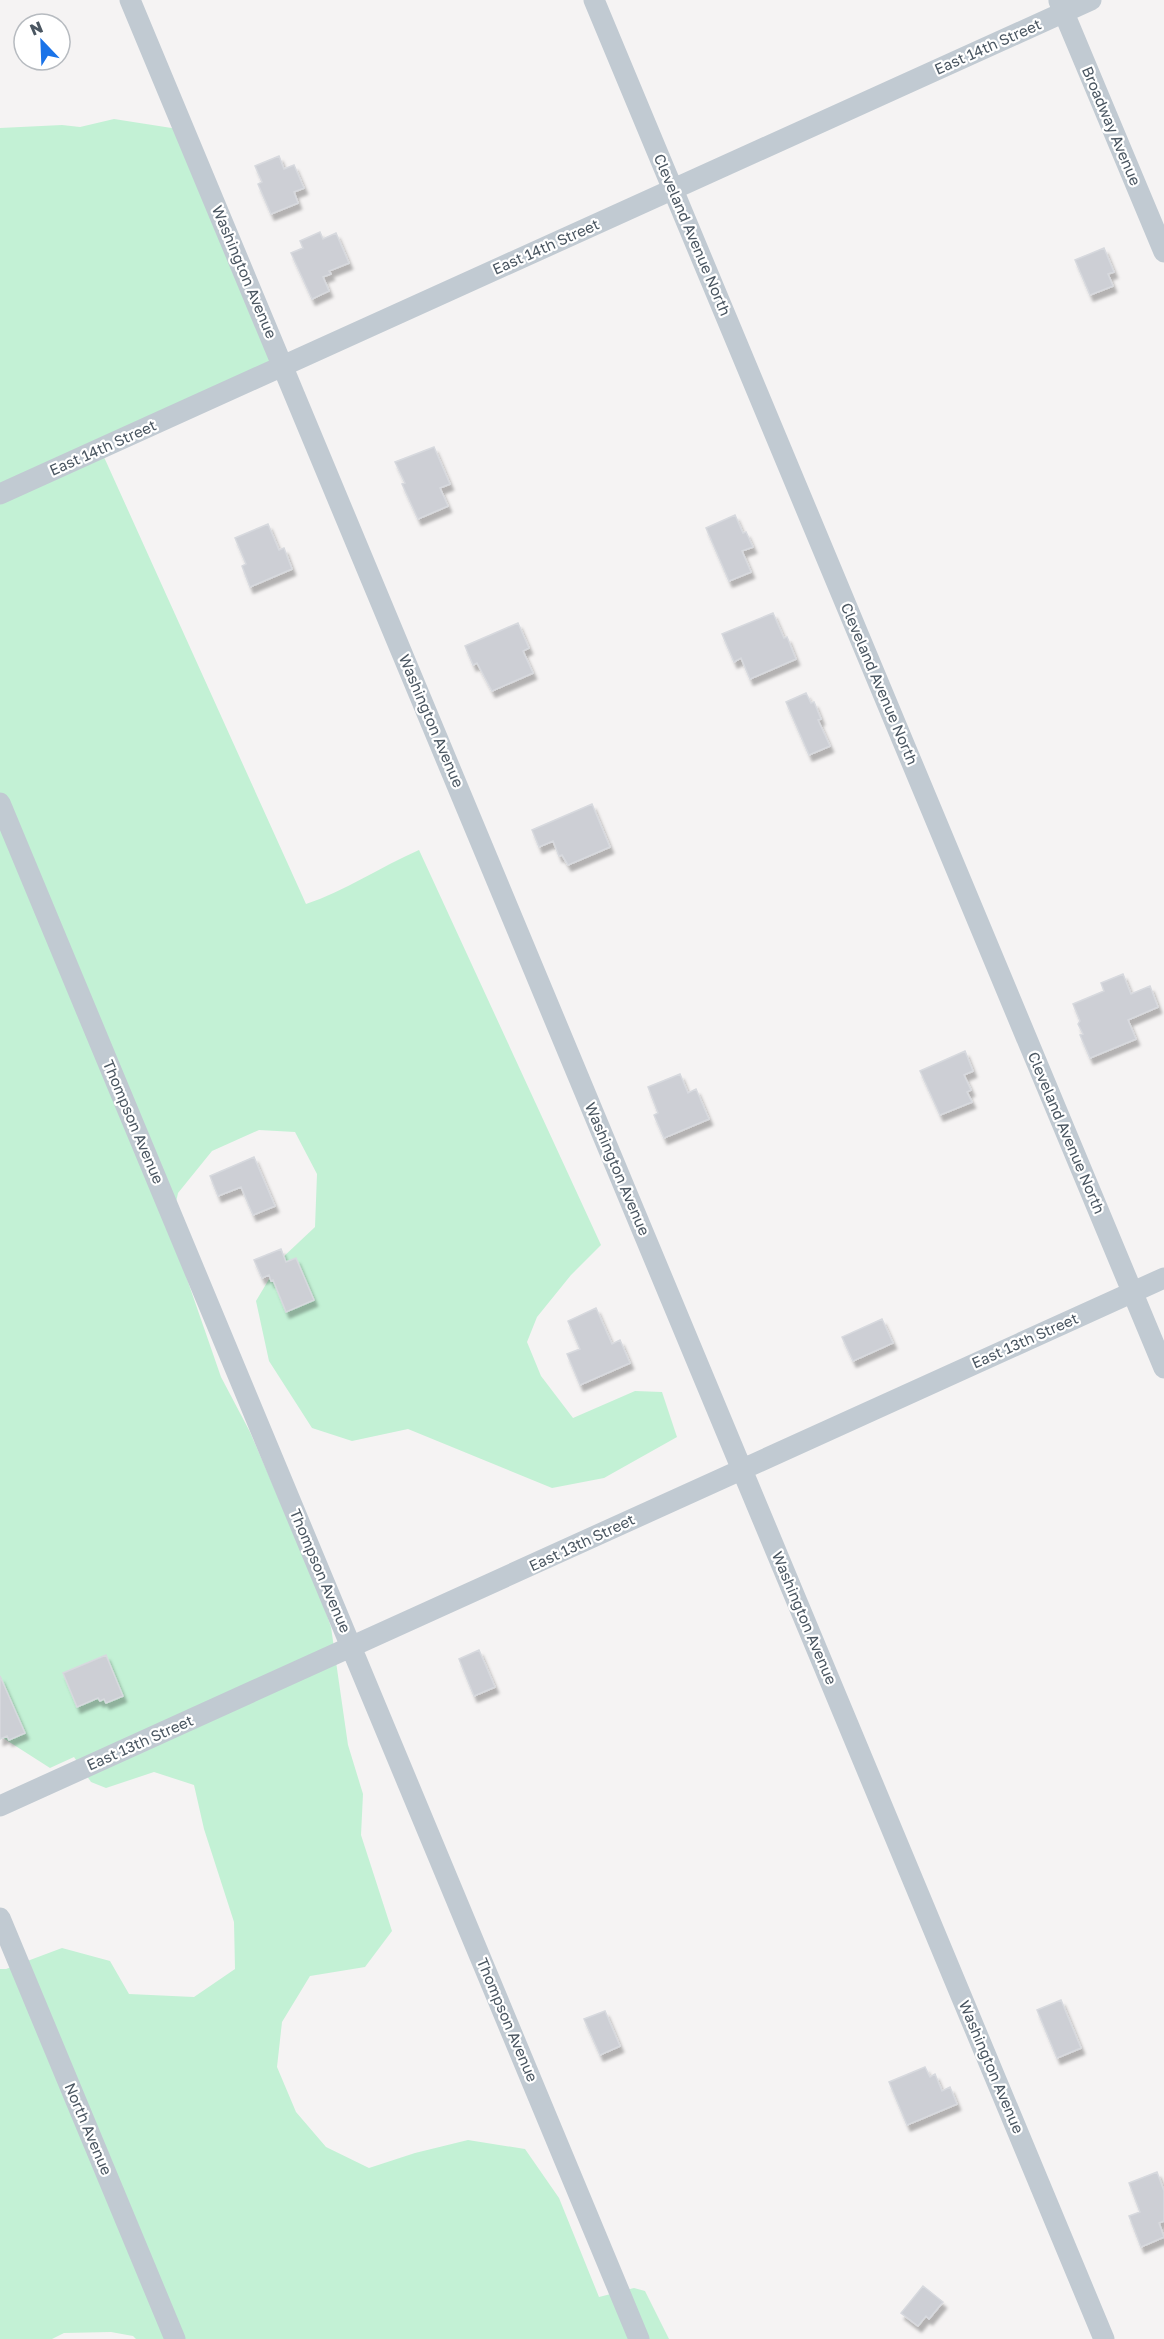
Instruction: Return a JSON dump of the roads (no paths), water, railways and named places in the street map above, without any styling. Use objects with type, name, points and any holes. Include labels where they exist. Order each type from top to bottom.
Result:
[{"type":"street","name":"Washington Avenue","points":[[130,0],[1104,2339]]},
{"type":"street","name":"Cleveland Avenue North","points":[[594,0],[1164,1368]]},
{"type":"street","name":"East 14th Street","points":[[0,494],[673,190],[1062,6],[1091,0]]},
{"type":"street","name":"Broadway Avenue","points":[[1062,6],[1164,252]]},
{"type":"street","name":"Thompson Avenue","points":[[0,803],[639,2339]]},
{"type":"street","name":"East 13th Street","points":[[0,1806],[1164,1278]]},
{"type":"street","name":"North Avenue","points":[[0,1918],[176,2339]]}]
